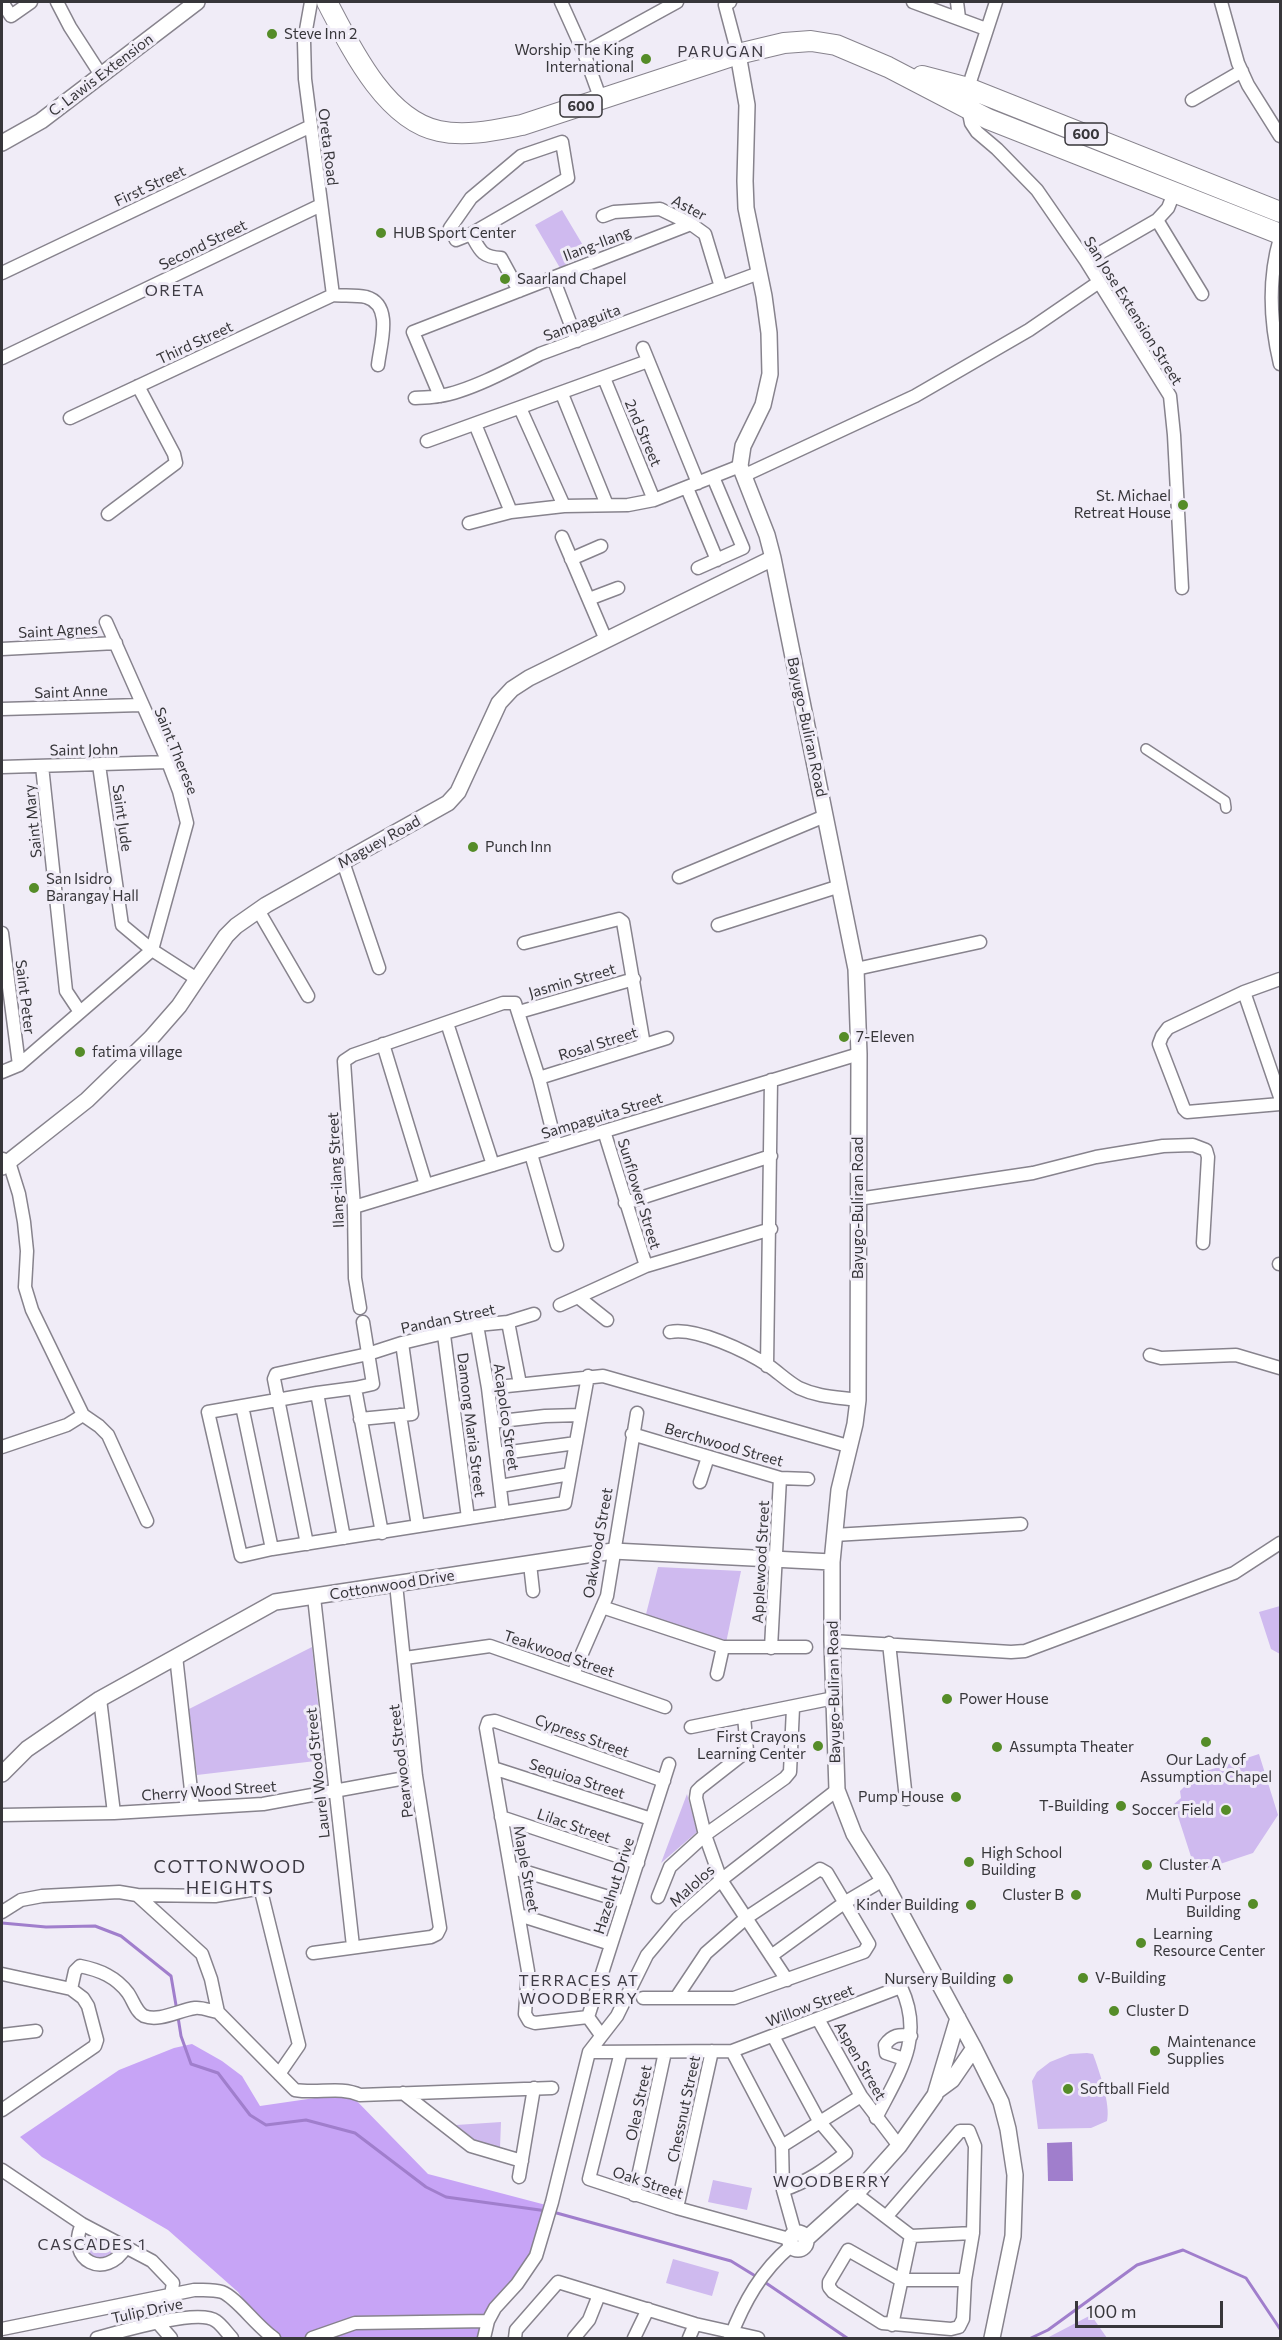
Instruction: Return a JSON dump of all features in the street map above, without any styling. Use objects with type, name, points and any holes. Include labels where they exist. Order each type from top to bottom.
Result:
[{"type":"main road","name":"600","points":[[327,2],[380,91],[425,126],[440,132],[485,132],[522,125],[738,54],[783,43],[811,41],[836,45],[888,67],[988,119],[1281,236]]},
{"type":"main road","name":"600","points":[[888,67],[968,88],[1281,212]]},
{"type":"street","points":[[2,2],[11,16],[31,2]]},
{"type":"street","points":[[57,2],[101,75]]},
{"type":"street","name":"C. Lawis Extension","points":[[2,143],[40,121],[197,2]]},
{"type":"street","name":"Oreta Road","points":[[311,2],[304,41],[305,79],[333,295]]},
{"type":"street","points":[[561,2],[584,53],[601,100]]},
{"type":"street","points":[[584,53],[677,2]]},
{"type":"street","points":[[730,2],[725,5],[738,54],[747,105],[745,181],[747,208],[769,333],[770,374],[763,405],[743,446],[742,471]]},
{"type":"street","points":[[913,2],[986,29]]},
{"type":"street","points":[[957,2],[959,18]]},
{"type":"street","name":"San Jose Extension Street","points":[[996,2],[968,88],[971,123],[977,132],[1037,190],[1086,261],[1170,396],[1182,588]]},
{"type":"street","points":[[1221,2],[1242,71],[1281,136]]},
{"type":"street","points":[[1192,100],[1242,71]]},
{"type":"street","name":"First Street","points":[[2,273],[311,126]]},
{"type":"street","points":[[562,142],[568,178],[471,234],[456,240],[450,228],[471,198],[521,156],[562,142]]},
{"type":"street","points":[[1086,261],[1157,220],[1168,208],[1174,193]]},
{"type":"street","name":"Second Street","points":[[2,358],[321,205]]},
{"type":"street","name":"Aster","points":[[603,216],[660,209],[691,224],[705,234],[721,287]]},
{"type":"street","points":[[1157,220],[1202,294]]},
{"type":"street","name":"Ilang-Ilang","points":[[440,396],[414,332],[691,224]]},
{"type":"street","points":[[471,234],[482,253],[492,258],[501,258],[519,291]]},
{"type":"street","points":[[1281,236],[1276,254],[1271,300],[1274,336],[1281,364]]},
{"type":"street","name":"Sampaguita","points":[[415,398],[440,396],[511,369],[540,354],[759,273]]},
{"type":"street","points":[[553,278],[577,340]]},
{"type":"street","points":[[469,523],[511,512],[564,506],[628,505],[654,500],[713,477],[742,471],[915,396],[1029,330],[1099,282]]},
{"type":"street","points":[[333,295],[367,297],[381,309],[383,321],[378,365]]},
{"type":"street","name":"Third Street","points":[[70,418],[333,295]]},
{"type":"street","points":[[643,348],[717,560]]},
{"type":"street","points":[[427,441],[648,361]]},
{"type":"street","name":"2nd Street","points":[[604,378],[654,500]]},
{"type":"street","points":[[108,514],[176,463],[174,454],[138,386]]},
{"type":"street","points":[[562,394],[607,505]]},
{"type":"street","points":[[520,408],[564,506]]},
{"type":"street","points":[[475,424],[511,512]]},
{"type":"street","name":"Bayugo-Buliran Road","points":[[742,471],[767,535],[773,558],[856,969],[859,1054],[858,1400],[855,1424],[839,1490],[832,1562],[837,1790],[854,1834],[883,1880],[1001,2102],[1015,2175],[1012,2236],[992,2338]]},
{"type":"street","points":[[698,568],[743,548],[713,477]]},
{"type":"street","points":[[562,537],[606,640]]},
{"type":"street","points":[[572,560],[601,546]]},
{"type":"street","name":"Maguey Road","points":[[4,1162],[87,1100],[151,1038],[178,1006],[226,936],[258,910],[448,803],[458,792],[499,703],[512,689],[529,678],[773,558]]},
{"type":"street","points":[[589,599],[618,588]]},
{"type":"street","name":"Saint Therese","points":[[106,622],[168,762],[179,791],[187,823],[152,950]]},
{"type":"street","name":"Saint Agnes","points":[[2,649],[116,643]]},
{"type":"street","name":"Saint Anne","points":[[2,710],[141,705]]},
{"type":"street","points":[[1146,749],[1225,801],[1226,808]]},
{"type":"street","name":"Saint John","points":[[2,767],[168,762]]},
{"type":"street","name":"Saint Jude","points":[[99,765],[122,925],[152,950],[197,979]]},
{"type":"street","name":"Saint Mary","points":[[42,766],[66,991],[80,1012]]},
{"type":"street","points":[[679,877],[825,816]]},
{"type":"street","points":[[343,862],[379,968]]},
{"type":"street","points":[[718,925],[840,886]]},
{"type":"street","points":[[258,910],[308,996]]},
{"type":"street","points":[[524,943],[619,919],[623,922],[644,1045]]},
{"type":"street","name":"Saint Peter","points":[[2,933],[19,1065]]},
{"type":"street","points":[[856,969],[980,942]]},
{"type":"street","points":[[2,1072],[19,1065],[152,950]]},
{"type":"street","name":"Jasmin Street","points":[[519,1012],[634,979]]},
{"type":"street","points":[[1281,979],[1244,992],[1168,1028],[1159,1044],[1187,1112],[1281,1104]]},
{"type":"street","points":[[1244,992],[1281,1097]]},
{"type":"street","points":[[426,1185],[383,1044],[509,1002],[515,1003],[519,1012],[556,1145]]},
{"type":"street","points":[[447,1023],[493,1165]]},
{"type":"street","name":"Rosal Street","points":[[539,1078],[667,1038]]},
{"type":"street","name":"Ilang-ilang Street","points":[[360,1308],[355,1278],[354,1207],[344,1061],[353,1055],[383,1044]]},
{"type":"street","name":"Sampaguita Street","points":[[354,1207],[859,1054]]},
{"type":"street","points":[[767,1366],[771,1228],[771,1080]]},
{"type":"street","name":"Sunflower Street","points":[[604,1131],[646,1266]]},
{"type":"street","points":[[858,1199],[1034,1173],[1096,1157],[1163,1146],[1194,1145],[1206,1150],[1208,1157],[1203,1243]]},
{"type":"street","points":[[531,1154],[557,1245]]},
{"type":"street","points":[[625,1203],[771,1156]]},
{"type":"street","points":[[4,1162],[19,1194],[27,1251],[25,1287],[32,1310],[83,1415],[108,1435],[147,1521]]},
{"type":"street","points":[[560,1305],[646,1266],[771,1228]]},
{"type":"street","points":[[578,1297],[607,1320]]},
{"type":"street","name":"Pandan Street","points":[[279,1399],[274,1378],[278,1372],[368,1354],[402,1343],[477,1326],[508,1322],[534,1314]]},
{"type":"street","points":[[363,1322],[373,1384],[208,1412],[241,1556],[272,1549],[565,1503],[588,1376]]},
{"type":"street","points":[[508,1322],[520,1384]]},
{"type":"street","name":"Acapolco Street","points":[[477,1326],[488,1388],[503,1513]]},
{"type":"street","points":[[670,1332],[680,1330],[703,1334],[767,1366],[797,1387],[817,1395],[858,1400]]},
{"type":"street","name":"Damong Maria Street","points":[[444,1335],[468,1518]]},
{"type":"street","points":[[360,1419],[412,1414],[402,1343]]},
{"type":"street","points":[[1150,1355],[1161,1358],[1236,1355],[1281,1368]]},
{"type":"street","points":[[488,1388],[588,1376],[603,1377],[848,1446]]},
{"type":"street","points":[[355,1388],[382,1533]]},
{"type":"street","points":[[317,1393],[344,1538]]},
{"type":"street","points":[[279,1399],[307,1544]]},
{"type":"street","points":[[242,1406],[272,1549]]},
{"type":"street","name":"Oakwood Street","points":[[573,1674],[607,1596],[637,1413]]},
{"type":"street","points":[[2,1447],[67,1425],[83,1415]]},
{"type":"street","points":[[400,1415],[418,1526]]},
{"type":"street","points":[[492,1422],[545,1416],[581,1415]]},
{"type":"street","name":"Berchwood Street","points":[[632,1434],[780,1478],[808,1479]]},
{"type":"street","points":[[496,1454],[576,1443]]},
{"type":"street","points":[[700,1482],[708,1457]]},
{"type":"street","points":[[500,1486],[570,1474]]},
{"type":"street","name":"Applewood Street","points":[[771,1648],[780,1478]]},
{"type":"street","points":[[834,1535],[1021,1524]]},
{"type":"street","points":[[832,1641],[1011,1652],[1025,1650],[1213,1582],[1244,1567],[1281,1543]]},
{"type":"street","name":"Cottonwood Drive","points":[[2,1774],[27,1749],[100,1699],[275,1602],[613,1551],[832,1562]]},
{"type":"street","points":[[530,1564],[533,1592]]},
{"type":"street","name":"Pearwood Street","points":[[353,1946],[431,1938],[440,1928],[416,1776],[396,1584]]},
{"type":"street","name":"Laurel Wood Street","points":[[314,1597],[353,1946]]},
{"type":"street","points":[[602,1607],[723,1647],[806,1647]]},
{"type":"street","points":[[889,1643],[906,1799]]},
{"type":"street","name":"Teakwood Street","points":[[405,1658],[490,1646],[665,1707]]},
{"type":"street","points":[[717,1674],[723,1647]]},
{"type":"street","points":[[176,1656],[193,1808]]},
{"type":"street","points":[[691,1727],[834,1698]]},
{"type":"street","points":[[100,1699],[114,1813]]},
{"type":"street","points":[[658,1897],[670,1867],[705,1836],[790,1772],[793,1708]]},
{"type":"street","points":[[744,1716],[747,1751],[697,1791],[696,1798],[705,1836],[721,1880],[787,1980]]},
{"type":"street","name":"Cypress Street","points":[[488,1722],[495,1721],[664,1781]]},
{"type":"street","name":"Maple Street","points":[[488,1722],[486,1728],[528,1971],[525,2014],[529,2021],[535,2023],[588,2017]]},
{"type":"street","name":"Hazelnut Drive","points":[[588,2017],[669,1764]]},
{"type":"street","name":"Sequioa Street","points":[[493,1768],[651,1819]]},
{"type":"street","name":"Cherry Wood Street","points":[[2,1815],[114,1813],[263,1804],[416,1776]]},
{"type":"street","name":"Malolos","points":[[589,2052],[616,2016],[647,1956],[678,1918],[721,1880],[837,1790]]},
{"type":"street","name":"Lilac Street","points":[[501,1817],[638,1863]]},
{"type":"street","points":[[510,1867],[625,1902]]},
{"type":"street","points":[[643,1998],[676,1998],[734,1998],[867,1950],[868,1941],[827,1873],[820,1869],[746,1918],[706,1953],[676,1998]]},
{"type":"street","points":[[771,1956],[844,1903],[883,1880]]},
{"type":"street","points":[[2,1912],[21,1900],[42,1896],[119,1892],[137,1895],[215,1896],[256,1889],[261,1891],[299,2045],[279,2074]]},
{"type":"street","points":[[137,1895],[202,1954],[212,1979],[218,2012],[296,2090],[309,2093],[348,2089],[360,2095],[552,2088]]},
{"type":"street","points":[[519,1915],[611,1944]]},
{"type":"street","points":[[313,1953],[353,1946]]},
{"type":"street","points":[[71,1989],[75,1971],[81,1966],[96,1969],[111,1977],[128,1992],[140,2013],[146,2017],[154,2018],[197,2008],[218,2012]]},
{"type":"street","points":[[2,1974],[71,1989],[83,1998],[88,2006],[97,2040],[95,2046],[2,2110]]},
{"type":"street","name":"Willow Street","points":[[589,2052],[732,2051],[901,1987],[910,2012],[911,2036],[904,2059],[876,2118]]},
{"type":"street","points":[[588,2017],[601,2035]]},
{"type":"street","points":[[731,2336],[747,2298],[765,2271],[795,2239],[856,2194],[899,2146],[937,2091],[958,2018]]},
{"type":"street","name":"Aspen Street","points":[[818,2019],[861,2096],[899,2146]]},
{"type":"street","points":[[2,2035],[36,2031]]},
{"type":"street","points":[[904,2059],[886,2053],[885,2045],[890,2038],[900,2034],[911,2036]]},
{"type":"street","points":[[773,2036],[819,2121],[846,2153],[807,2181],[783,2190]]},
{"type":"street","points":[[937,2091],[952,2080],[974,2048]]},
{"type":"street","name":"Chessnut Street","points":[[677,2208],[712,2051]]},
{"type":"street","points":[[732,2051],[782,2146],[783,2190],[795,2239]]},
{"type":"street","points":[[484,2338],[488,2320],[495,2308],[517,2284],[536,2256],[552,2202],[589,2052]]},
{"type":"street","name":"Oak Street","points":[[621,2052],[589,2179],[677,2208],[795,2239]]},
{"type":"street","name":"Olea Street","points":[[634,2195],[665,2052]]},
{"type":"street","points":[[519,2177],[534,2088]]},
{"type":"street","points":[[403,2093],[471,2146],[522,2162]]},
{"type":"street","points":[[782,2146],[861,2096]]},
{"type":"street","points":[[886,2217],[960,2131],[966,2130],[971,2133],[975,2146],[973,2233],[965,2280],[963,2319],[959,2327],[951,2329],[882,2323],[833,2292],[829,2287],[829,2282],[848,2250],[902,2280],[965,2280]]},
{"type":"street","points":[[2,2170],[82,2224],[152,2261],[173,2283],[171,2295]]},
{"type":"street","points":[[856,2194],[911,2236],[973,2233]]},
{"type":"street","points":[[82,2224],[77,2236],[78,2248],[85,2259],[96,2265],[109,2264],[120,2258],[126,2247]]},
{"type":"street","points":[[892,2325],[911,2236]]},
{"type":"street","points":[[515,2338],[516,2330],[558,2282],[731,2336],[758,2338]]},
{"type":"street","points":[[2,2329],[194,2290],[222,2291],[233,2299],[261,2329],[274,2338]]},
{"type":"street","points":[[574,2338],[589,2320],[599,2295]]},
{"type":"street","points":[[634,2338],[648,2309]]},
{"type":"street","name":"Tulip Drive","points":[[101,2338],[158,2323],[200,2316],[215,2320],[232,2338]]},
{"type":"street","points":[[312,2338],[355,2323],[488,2320]]},
{"type":"street","points":[[158,2323],[171,2338]]},
{"type":"street","points":[[689,2338],[695,2324]]},
{"type":"shaded area","points":[[562,210],[587,252],[560,268],[535,225]]},
{"type":"shaded area","points":[[658,1567],[741,1571],[726,1643],[645,1618]]},
{"type":"shaded area","points":[[1280,1606],[1280,1654],[1271,1649],[1259,1612]]},
{"type":"shaded area","points":[[312,1647],[324,1760],[197,1775],[189,1709]]},
{"type":"shaded area","name":"Soccer Field","points":[[1259,1754],[1278,1815],[1253,1853],[1196,1872],[1174,1804],[1181,1798],[1180,1791],[1197,1774]]},
{"type":"shaded area","points":[[687,1794],[697,1832],[661,1863]]},
{"type":"shaded area","points":[[192,2044],[222,2061],[242,2076],[260,2106],[349,2093],[428,2174],[546,2205],[530,2254],[514,2279],[483,2315],[478,2338],[267,2338],[262,2326],[238,2292],[168,2230],[42,2157],[20,2137],[119,2070],[174,2048]]},
{"type":"shaded area","name":"Softball Field","points":[[1070,2054],[1093,2054],[1101,2078],[1106,2097],[1107,2121],[1091,2128],[1038,2129],[1032,2081],[1037,2072],[1050,2062]]},
{"type":"shaded area","points":[[501,2122],[500,2148],[480,2144],[456,2125]]},
{"type":"shaded area","points":[[1072,2142],[1073,2181],[1048,2181],[1047,2143]]},
{"type":"shaded area","points":[[713,2180],[752,2188],[747,2210],[708,2202]]},
{"type":"shaded area","points":[[94,2238],[111,2248],[113,2253],[111,2258],[104,2260],[89,2257],[85,2249],[86,2242]]},
{"type":"shaded area","points":[[673,2259],[719,2272],[712,2296],[666,2283]]},
{"type":"shaded area","points":[[1091,2315],[1107,2338],[1047,2338]]},
{"type":"waterway","points":[[2,1923],[46,1927],[95,1926],[121,1936],[171,1976],[177,2011]]},
{"type":"waterway","points":[[178,2017],[181,2036],[191,2064],[218,2073],[250,2115],[266,2125],[306,2120],[355,2133],[426,2187],[446,2197],[547,2211]]},
{"type":"waterway","points":[[553,2212],[731,2261],[757,2277]]},
{"type":"waterway","points":[[1031,2338],[1048,2330],[1137,2265],[1183,2250],[1246,2278],[1280,2329]]},
{"type":"waterway","points":[[763,2281],[847,2338]]},
{"type":"place","name":"Steve Inn 2","points":[[272,34]]},
{"type":"place","name":"Worship The King International","points":[[646,59]]},
{"type":"place","name":"HUB Sport Center","points":[[381,233]]},
{"type":"place","name":"Saarland Chapel","points":[[505,279]]},
{"type":"place","name":"St. Michael Retreat House","points":[[1183,505]]},
{"type":"place","name":"Punch Inn","points":[[473,847]]},
{"type":"place","name":"San Isidro Barangay Hall","points":[[34,888]]},
{"type":"place","name":"7-Eleven","points":[[844,1037]]},
{"type":"place","name":"fatima village","points":[[80,1052]]},
{"type":"place","name":"Power House","points":[[947,1699]]},
{"type":"place","name":"Our Lady of Assumption Chapel","points":[[1206,1742]]},
{"type":"place","name":"First Crayons Learning Center","points":[[818,1746]]},
{"type":"place","name":"Assumpta Theater","points":[[997,1747]]},
{"type":"place","name":"Pump House","points":[[956,1797]]},
{"type":"place","name":"T-Building","points":[[1121,1806]]},
{"type":"place","name":"Soccer Field","points":[[1226,1810]]},
{"type":"place","name":"High School Building","points":[[969,1862]]},
{"type":"place","name":"Cluster A","points":[[1147,1865]]},
{"type":"place","name":"Cluster B","points":[[1076,1895]]},
{"type":"place","name":"Multi Purpose Building","points":[[1253,1904]]},
{"type":"place","name":"Kinder Building","points":[[971,1905]]},
{"type":"place","name":"Learning Resource Center","points":[[1141,1943]]},
{"type":"place","name":"V-Building","points":[[1083,1978]]},
{"type":"place","name":"Nursery Building","points":[[1008,1979]]},
{"type":"place","name":"Cluster D","points":[[1114,2011]]},
{"type":"place","name":"Maintenance Supplies","points":[[1155,2051]]},
{"type":"place","name":"Softball Field","points":[[1068,2089]]},
{"type":"district","name":"PARUGAN","points":[[721,52]]},
{"type":"district","name":"ORETA","points":[[175,291]]},
{"type":"district","name":"COTTONWOOD HEIGHTS","points":[[230,1877]]},
{"type":"district","name":"TERRACES AT WOODBERRY","points":[[579,1990]]},
{"type":"district","name":"WOODBERRY","points":[[832,2182]]},
{"type":"district","name":"CASCADES 1","points":[[92,2245]]}]
